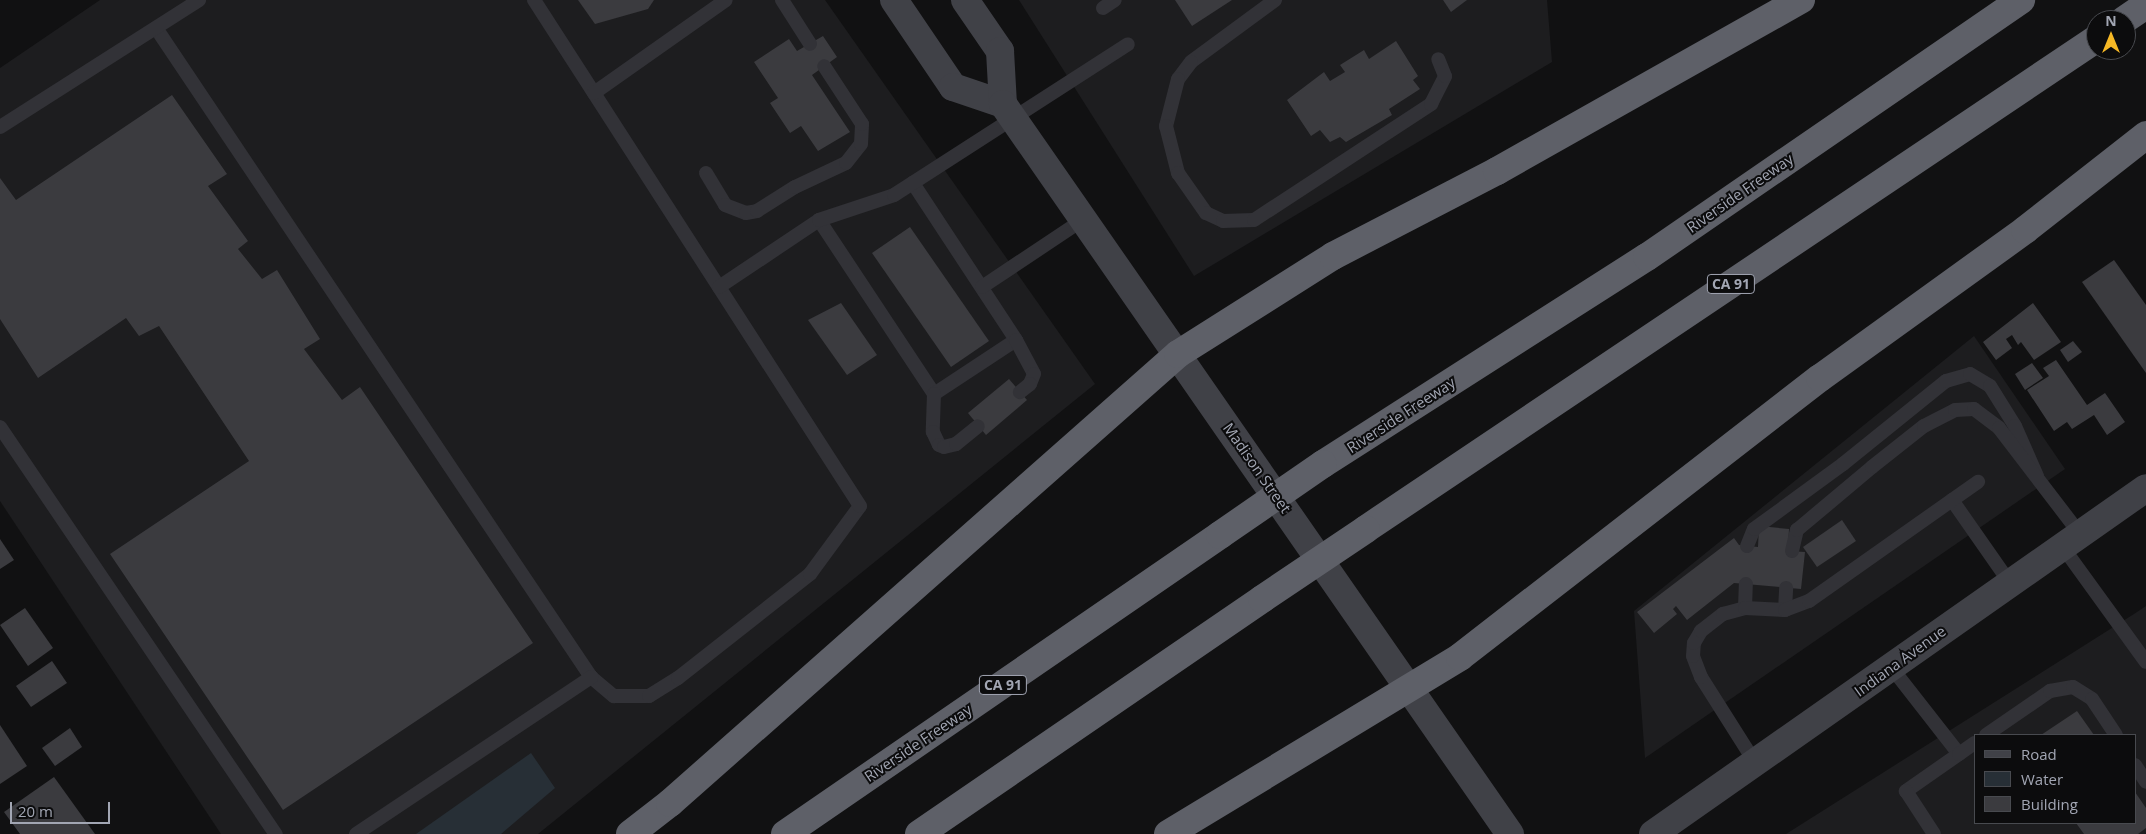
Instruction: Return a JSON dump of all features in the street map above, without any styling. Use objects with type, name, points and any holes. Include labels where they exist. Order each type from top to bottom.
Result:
[{"type":"highway","points":[[630,834],[670,803],[1178,354],[1333,256],[1505,166],[1801,0]]},
{"type":"highway","name":"Riverside Freeway","points":[[786,834],[1324,464],[1647,257],[2020,0]]},
{"type":"highway","name":"CA 91","points":[[919,834],[1366,528],[2086,46]]},
{"type":"highway","points":[[1168,834],[1410,690],[1460,657],[1820,378],[2025,230],[2146,135]]},
{"type":"main road","points":[[894,0],[953,87],[1008,111]]},
{"type":"main road","points":[[965,0],[1000,51],[1008,111]]},
{"type":"main road","name":"Madison Street","points":[[1008,111],[1510,834]]},
{"type":"main road","name":"Indiana Avenue","points":[[1653,834],[1756,764],[2146,488]]},
{"type":"lane","points":[[0,127],[199,0]]},
{"type":"lane","points":[[156,28],[591,677],[614,696],[649,696],[678,678],[810,574],[860,506],[534,0]]},
{"type":"lane","points":[[594,93],[726,0]]},
{"type":"lane","points":[[782,0],[810,44]]},
{"type":"lane","points":[[1103,8],[1115,0]]},
{"type":"lane","points":[[1275,0],[1191,62],[1178,79],[1166,126],[1178,173],[1206,213],[1223,221],[1254,220],[1431,104],[1445,76],[1438,59]]},
{"type":"lane","points":[[719,287],[819,220],[894,195],[913,183],[1008,111],[1128,44]]},
{"type":"lane","points":[[706,173],[725,205],[746,213],[757,211],[795,187],[846,163],[861,144],[862,124],[824,66]]},
{"type":"lane","points":[[913,183],[1016,340],[1034,374],[1030,384],[1020,392]]},
{"type":"lane","points":[[982,287],[1084,219]]},
{"type":"lane","points":[[819,220],[934,394],[933,432],[939,445],[944,447],[956,444],[978,426]]},
{"type":"lane","points":[[934,394],[1016,340]]},
{"type":"lane","points":[[1746,546],[1754,528],[1843,464],[1946,381],[1970,374],[1990,386],[2015,426],[2037,476],[2071,540],[2146,662]]},
{"type":"lane","points":[[1792,551],[1797,530],[1924,426],[1955,410],[1974,409],[1999,428],[2037,476]]},
{"type":"lane","points":[[0,427],[276,834]]},
{"type":"lane","points":[[1756,764],[1701,677],[1693,656],[1694,643],[1701,631],[1723,614],[1745,608],[1785,610],[1809,602],[1978,482]]},
{"type":"lane","points":[[1952,500],[2010,583]]},
{"type":"lane","points":[[1745,608],[1746,584]]},
{"type":"lane","points":[[1785,610],[1786,588]]},
{"type":"lane","points":[[1891,667],[1959,754]]},
{"type":"lane","points":[[356,834],[591,677]]},
{"type":"lane","points":[[1987,734],[2050,692],[2072,686],[2092,699],[2115,734]]},
{"type":"lane","points":[[1934,834],[1906,792],[1974,744]]},
{"type":"lane","points":[[2136,767],[2146,782]]},
{"type":"shaded area","points":[[100,0],[825,0],[1095,384],[538,834],[221,834],[0,501],[0,68]]},
{"type":"shaded area","points":[[1019,0],[1547,0],[1552,62],[1194,276]]},
{"type":"shaded area","points":[[1974,336],[2065,469],[1645,758],[1634,611]]},
{"type":"shaded area","points":[[2146,606],[2146,834],[1786,834]]},
{"type":"water","points":[[531,753],[555,788],[501,834],[416,834]]},
{"type":"building","points":[[578,0],[654,0],[648,9],[595,24]]},
{"type":"building","points":[[1175,0],[1232,0],[1192,26]]},
{"type":"building","points":[[1443,0],[1467,0],[1451,12]]},
{"type":"building","points":[[823,36],[837,57],[812,75],[850,132],[818,151],[801,126],[790,133],[770,103],[778,98],[754,62],[789,39],[797,51]]},
{"type":"building","points":[[1396,41],[1418,76],[1413,80],[1420,89],[1389,109],[1392,115],[1346,142],[1340,137],[1330,142],[1320,130],[1311,136],[1287,100],[1324,72],[1330,81],[1345,72],[1340,65],[1364,50],[1369,59]]},
{"type":"building","points":[[172,95],[227,174],[208,186],[248,241],[238,249],[262,279],[277,270],[320,339],[304,349],[342,400],[360,387],[533,643],[283,810],[110,554],[249,461],[159,326],[139,336],[126,318],[38,378],[0,319],[0,178],[16,200]]},
{"type":"building","points":[[910,227],[989,341],[951,367],[872,253]]},
{"type":"building","points":[[2114,260],[2146,305],[2146,373],[2082,282]]},
{"type":"building","points":[[841,303],[877,355],[847,375],[808,320]]},
{"type":"building","points":[[2033,303],[2061,342],[2034,360],[2021,342],[2018,345],[2012,335],[2006,339],[2012,348],[1996,360],[1983,342]]},
{"type":"building","points":[[2073,341],[2082,352],[2068,362],[2060,350]]},
{"type":"building","points":[[2056,360],[2087,405],[2105,393],[2125,422],[2107,435],[2094,415],[2072,429],[2067,422],[2054,431],[2027,390],[2049,376],[2043,368]]},
{"type":"building","points":[[2032,363],[2043,378],[2025,390],[2015,374]]},
{"type":"building","points":[[1009,379],[1027,400],[986,435],[968,413]]},
{"type":"building","points":[[1842,520],[1856,541],[1817,567],[1803,547]]},
{"type":"building","points":[[1759,526],[1789,529],[1788,551],[1805,552],[1801,589],[1734,583],[1687,620],[1676,606],[1673,609],[1677,614],[1654,633],[1637,612],[1734,538],[1739,545],[1758,547]]},
{"type":"building","points":[[0,539],[14,560],[0,569]]},
{"type":"building","points":[[25,608],[53,648],[28,666],[0,625]]},
{"type":"building","points":[[52,661],[67,683],[31,707],[16,686]]},
{"type":"building","points":[[2077,711],[2093,734],[2042,734]]},
{"type":"building","points":[[0,725],[27,766],[0,784]]},
{"type":"building","points":[[70,728],[82,747],[55,766],[42,748]]},
{"type":"building","points":[[54,777],[95,834],[20,834],[4,812]]},
{"type":"building","points":[[2136,793],[2146,808],[2146,828],[2138,834],[2084,834],[2077,824],[2136,824]]}]
